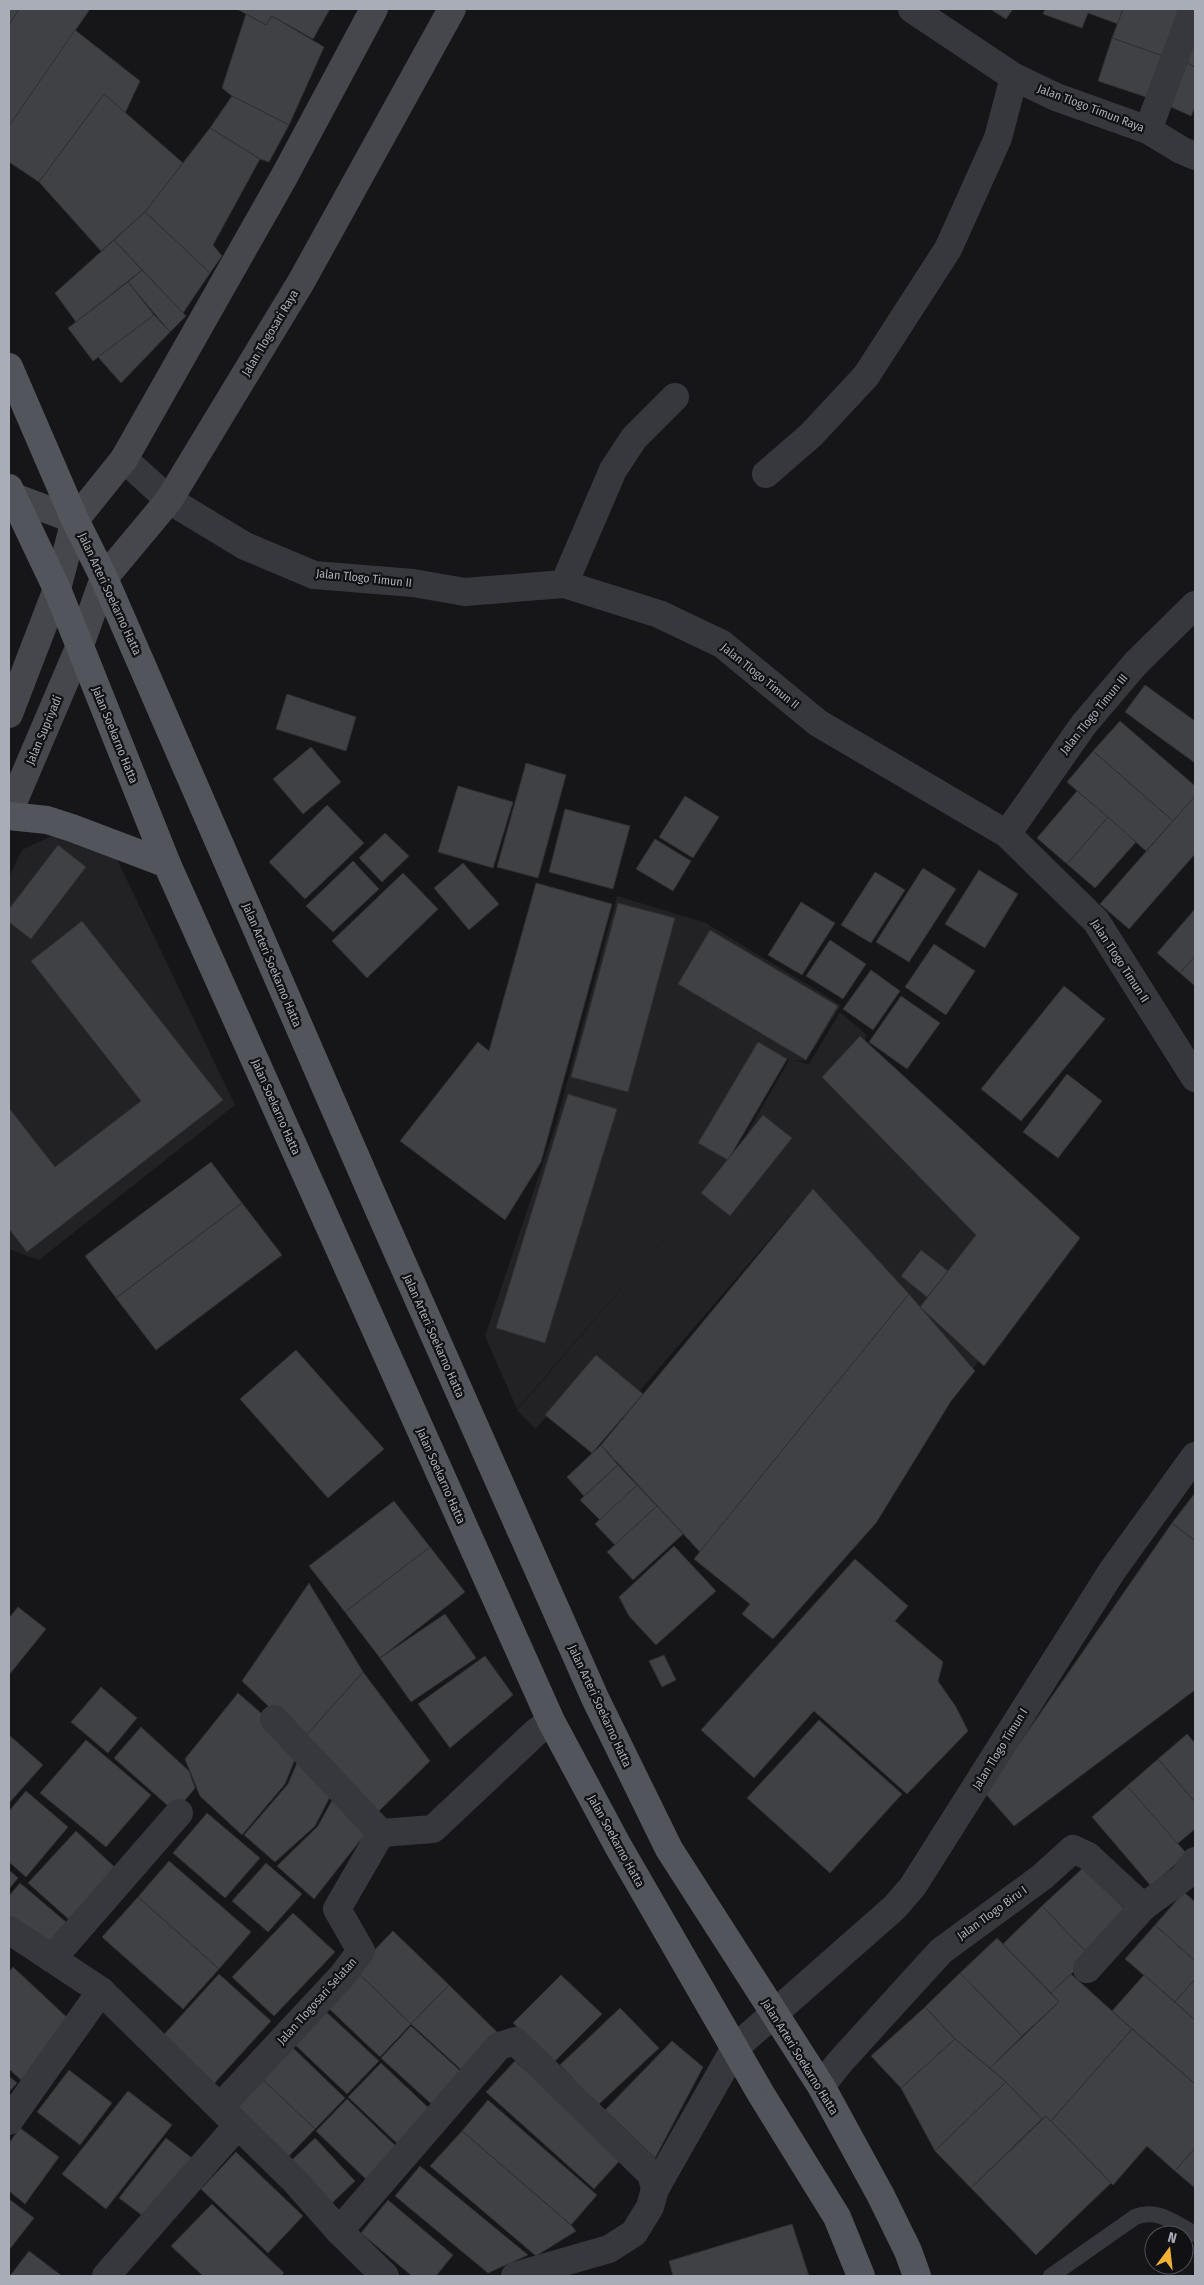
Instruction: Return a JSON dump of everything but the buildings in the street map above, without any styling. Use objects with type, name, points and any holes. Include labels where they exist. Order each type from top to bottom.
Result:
[{"type":"main road","name":"Jalan Arteri Soekarno Hatta","points":[[9,367],[75,520],[104,578],[386,1226],[595,1698],[669,1849],[772,2013],[821,2086],[881,2196],[908,2251],[917,2276]]},
{"type":"main road","points":[[10,493],[57,589],[79,648]]},
{"type":"main road","name":"Jalan Soekarno Hatta","points":[[79,648],[167,864],[551,1721],[618,1846],[735,2048],[837,2217],[861,2276]]},
{"type":"main road","points":[[9,816],[47,820],[167,864]]},
{"type":"street","points":[[12,694],[57,589],[75,520],[124,459],[285,176],[374,9]]},
{"type":"street","name":"Jalan Tlogosari Raya","points":[[79,648],[104,578],[169,500],[301,282],[452,9]]},
{"type":"street","name":"Jalan Tlogo Timun Raya","points":[[912,9],[1014,78],[1056,97],[1148,130],[1181,150],[1195,156]]},
{"type":"street","points":[[1148,130],[1193,9]]},
{"type":"street","points":[[766,474],[811,435],[866,376],[948,249],[998,138],[1014,78]]},
{"type":"street","points":[[564,584],[613,470],[634,438],[675,397]]},
{"type":"street","name":"Jalan Tlogo Timun II","points":[[124,459],[169,500],[245,546],[314,575],[413,583],[465,592],[564,584],[659,614],[722,644],[818,723],[1007,834],[1096,921],[1195,1078]]},
{"type":"street","points":[[10,493],[75,520]]},
{"type":"street","name":"Jalan Tlogo Timun III","points":[[1007,834],[1084,724],[1136,663],[1195,606]]},
{"type":"street","name":"Jalan Supriyadi","points":[[9,812],[79,648]]},
{"type":"street","name":"Jalan Tlogo Timun I","points":[[515,2276],[609,2249],[634,2233],[650,2207],[656,2189],[735,2048],[772,2013],[895,1907],[913,1886],[1112,1571],[1195,1456]]},
{"type":"street","points":[[274,1719],[381,1833],[432,1829],[535,1733],[551,1721]]},
{"type":"street","points":[[52,1959],[179,1813]]},
{"type":"street","name":"Jalan Tlogosari Selatan","points":[[229,2116],[361,1951],[337,1909],[381,1833]]},
{"type":"street","name":"Jalan Tlogo Biru I","points":[[821,2086],[840,2062],[941,1951],[1042,1877],[1073,1849],[1088,1856],[1143,1907]]},
{"type":"street","points":[[1087,1969],[1143,1907],[1191,1875]]},
{"type":"street","points":[[9,1930],[101,1991],[295,2181],[339,2231],[385,2276]]},
{"type":"street","points":[[9,2121],[101,1991]]},
{"type":"street","points":[[339,2231],[499,2046],[510,2041],[518,2043],[651,2174],[656,2189]]},
{"type":"street","points":[[106,2276],[229,2116]]},
{"type":"lane","points":[[1051,2276],[1135,2217],[1146,2213],[1157,2214],[1195,2234]]},
{"type":"shaded area","points":[[62,831],[112,849],[235,1105],[39,1260],[9,1249],[9,877],[22,850]]},
{"type":"shaded area","points":[[617,896],[706,923],[841,1005],[806,1061],[792,1060],[809,1064],[840,1012],[867,1035],[863,1043],[1050,1222],[1010,1318],[972,1370],[901,1309],[805,1198],[638,1393],[596,1356],[536,1429],[517,1410],[696,1202],[517,1409],[485,1336],[556,1124]],"holes":[[[787,1059],[789,1060],[729,1165],[722,1171]]]}]
